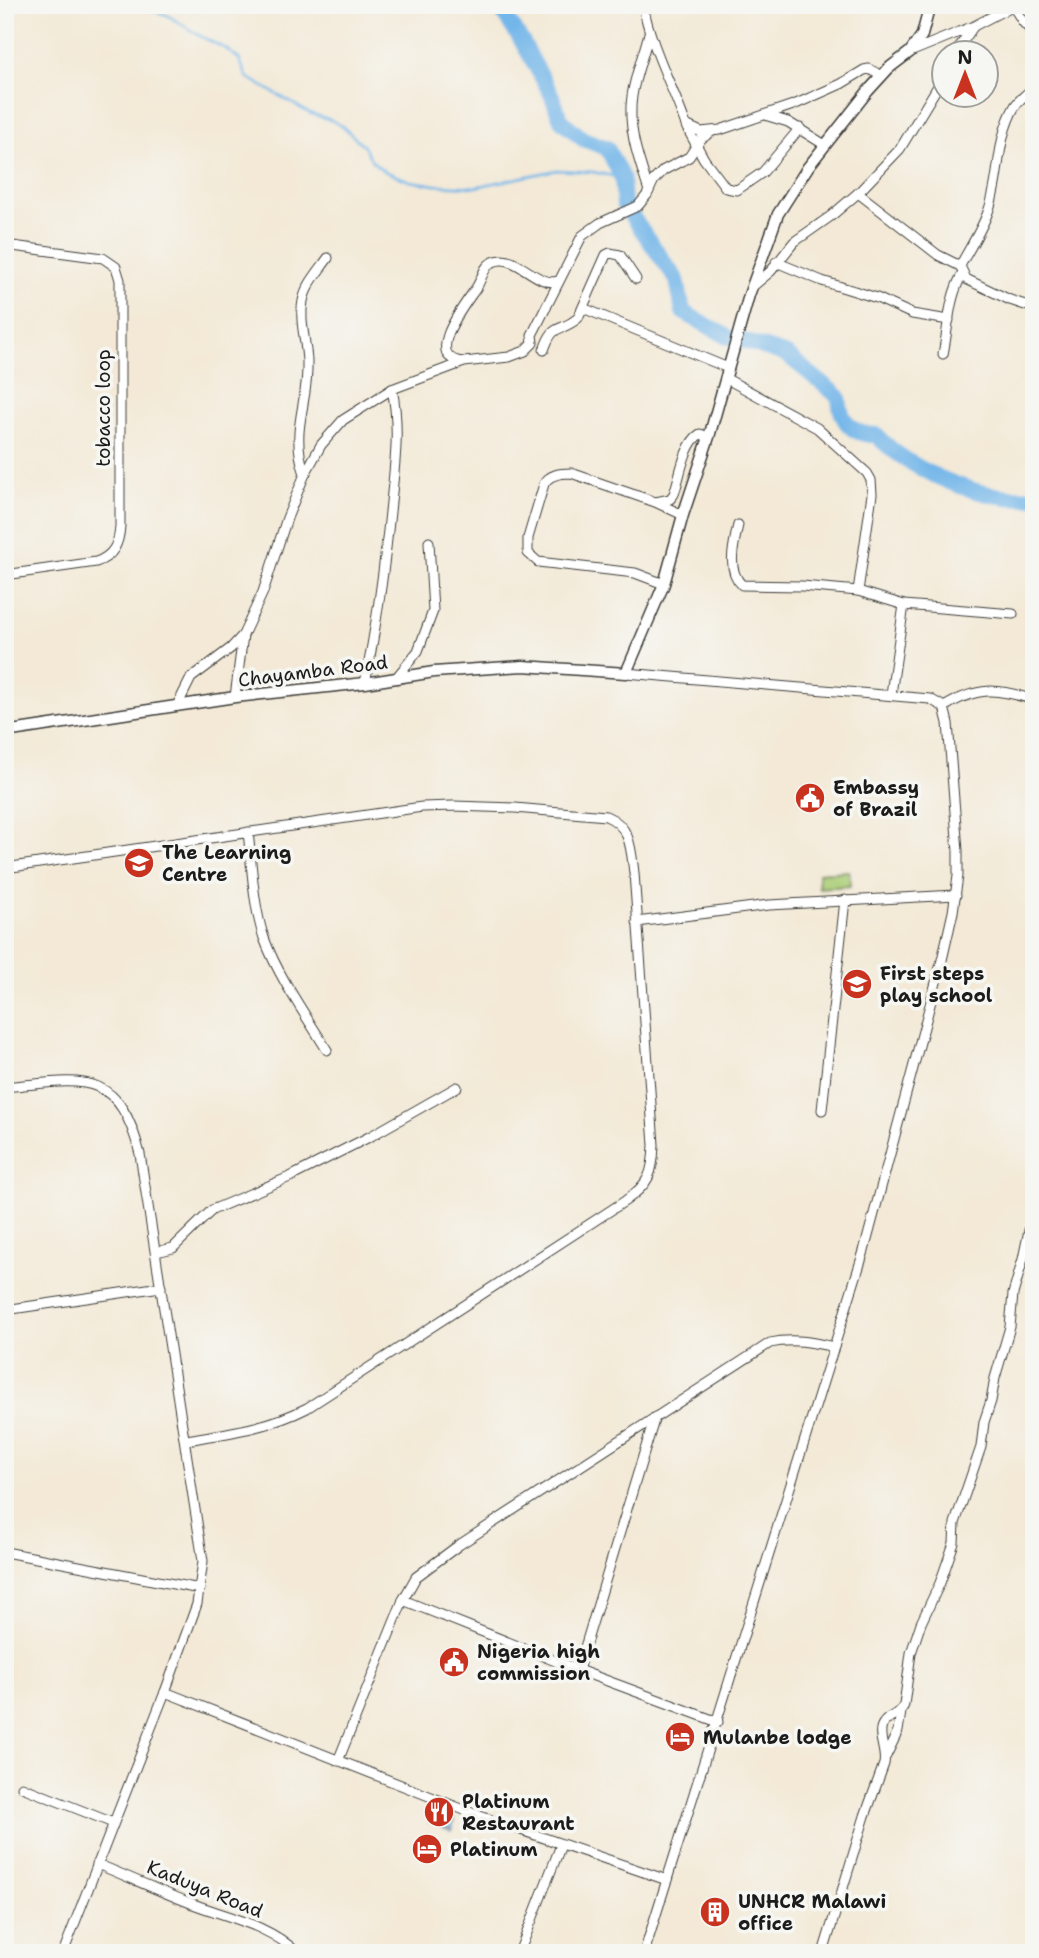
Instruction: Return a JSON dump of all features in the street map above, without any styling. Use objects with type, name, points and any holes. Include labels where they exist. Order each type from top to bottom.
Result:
[{"type":"street","points":[[643,5],[649,32],[686,125],[696,146],[726,188],[737,190],[764,172],[800,128]]},
{"type":"street","points":[[930,5],[922,35],[910,51],[882,76],[825,145],[778,214],[752,287],[664,584],[626,673],[891,694],[930,699],[944,706]]},
{"type":"street","points":[[910,51],[974,26],[1013,6],[1034,34]]},
{"type":"street","points":[[966,38],[974,26]]},
{"type":"street","points":[[649,32],[632,92],[631,126],[634,145],[649,191]]},
{"type":"street","points":[[558,281],[549,282],[502,260],[488,265],[447,334],[446,345],[450,355],[458,362],[464,362],[509,356],[529,348],[533,343],[532,335],[558,281],[587,232],[600,223],[638,206],[654,180],[664,170],[689,157],[701,139],[711,132],[766,115],[822,93],[864,70],[873,70],[882,76]]},
{"type":"street","points":[[943,354],[956,285],[988,213],[999,150],[1009,119],[1016,104],[1034,86]]},
{"type":"street","points":[[752,287],[771,271],[794,242],[858,193],[900,149],[930,99]]},
{"type":"street","points":[[766,115],[800,128],[825,145]]},
{"type":"street","points":[[686,125],[692,129],[711,132]]},
{"type":"street","points":[[858,193],[930,249],[961,269],[966,279],[1034,308]]},
{"type":"street","name":"tobacco loop","points":[[5,245],[97,256],[108,260],[118,271],[120,498],[118,540],[114,551],[104,560],[5,575]]},
{"type":"street","points":[[544,350],[553,330],[578,318],[603,259],[610,253],[620,255],[624,259],[636,279]]},
{"type":"street","points":[[305,474],[297,445],[307,361],[302,308],[307,289],[328,258]]},
{"type":"street","points":[[776,262],[822,281],[877,298],[912,314],[949,320]]},
{"type":"street","points":[[583,308],[726,373],[817,428],[867,473],[871,480],[872,494],[858,592]]},
{"type":"street","points":[[235,697],[243,635],[263,592],[286,518],[321,445],[343,421],[392,389],[464,362]]},
{"type":"street","points":[[365,683],[379,606],[392,492],[397,424],[392,389]]},
{"type":"street","points":[[655,502],[670,499],[674,494],[696,436],[700,434],[709,437]]},
{"type":"street","points":[[664,584],[635,573],[538,562],[530,558],[528,538],[544,484],[550,477],[571,473],[683,514]]},
{"type":"street","points":[[738,526],[732,566],[736,580],[741,585],[802,586],[858,592],[904,605],[1013,614]]},
{"type":"street","points":[[396,678],[418,651],[433,611],[429,542]]},
{"type":"street","points":[[891,694],[904,605]]},
{"type":"street","points":[[177,706],[191,678],[231,648],[243,635]]},
{"type":"street","name":"Chayamba Road","points":[[5,732],[235,697],[365,683],[434,672],[502,666],[626,673]]},
{"type":"street","points":[[944,706],[964,695],[984,690],[1034,699]]},
{"type":"street","points":[[644,1953],[864,1251],[942,960],[956,895],[958,851],[948,723],[944,706]]},
{"type":"street","points":[[5,868],[422,807],[453,806],[606,816],[624,828],[629,841],[634,873],[654,1145],[652,1167],[644,1186],[307,1408],[284,1420],[253,1429],[186,1440]]},
{"type":"street","points":[[248,832],[258,914],[264,937],[278,971],[327,1050]]},
{"type":"street","points":[[637,922],[745,908],[956,895]]},
{"type":"street","points":[[822,1110],[845,900]]},
{"type":"street","points":[[5,1087],[71,1081],[99,1087],[116,1099],[127,1112],[134,1131],[156,1252],[203,1561],[197,1604],[63,1953]]},
{"type":"street","points":[[156,1252],[173,1248],[212,1210],[292,1176],[371,1136],[457,1087]]},
{"type":"street","points":[[823,1953],[886,1756],[898,1731],[911,1653],[954,1542],[955,1523],[981,1447],[984,1422],[1010,1327],[1013,1294],[1034,1207]]},
{"type":"street","points":[[5,1310],[161,1287]]},
{"type":"street","points":[[338,1761],[403,1600],[416,1577],[459,1545],[770,1343],[785,1340],[804,1341],[834,1347]]},
{"type":"street","points":[[578,1670],[655,1417]]},
{"type":"street","points":[[5,1552],[200,1589]]},
{"type":"street","points":[[403,1600],[718,1722]]},
{"type":"street","points":[[165,1692],[477,1815],[667,1880]]},
{"type":"street","points":[[886,1756],[880,1730],[883,1723],[901,1712]]},
{"type":"street","points":[[22,1787],[113,1823]]},
{"type":"street","points":[[519,1953],[561,1845]]},
{"type":"street","name":"Kaduya Road","points":[[97,1864],[269,1933],[297,1953]]},
{"type":"green space","points":[[849,871],[850,886],[819,888],[818,873]]},
{"type":"water","points":[[433,1812],[455,1820],[451,1830],[429,1822]]},
{"type":"waterway","points":[[5,10],[21,5]]},
{"type":"waterway","points":[[134,5],[167,15],[226,49],[239,59],[247,77],[309,113],[342,126],[363,145],[372,161],[384,171],[410,181],[475,187],[557,170],[593,172],[622,178]]},
{"type":"waterway","points":[[498,5],[523,43],[552,96],[561,120],[583,139],[607,148],[622,178],[624,205],[677,280],[683,312],[728,337]]},
{"type":"waterway","points":[[744,341],[787,355],[839,397],[848,425],[860,432],[876,435],[928,472],[949,482],[992,495],[1034,497]]},
{"type":"place","name":"Embassy of Brazil","points":[[810,798]]},
{"type":"place","name":"The Learning Centre","points":[[139,863]]},
{"type":"place","name":"First steps play school","points":[[857,984]]},
{"type":"place","name":"Nigeria high commission","points":[[454,1662]]},
{"type":"place","name":"Mulanbe lodge","points":[[680,1737]]},
{"type":"place","name":"Platinum Restaurant","points":[[439,1812]]},
{"type":"place","name":"Platinum","points":[[427,1849]]},
{"type":"place","name":"UNHCR Malawi office","points":[[715,1912]]}]
